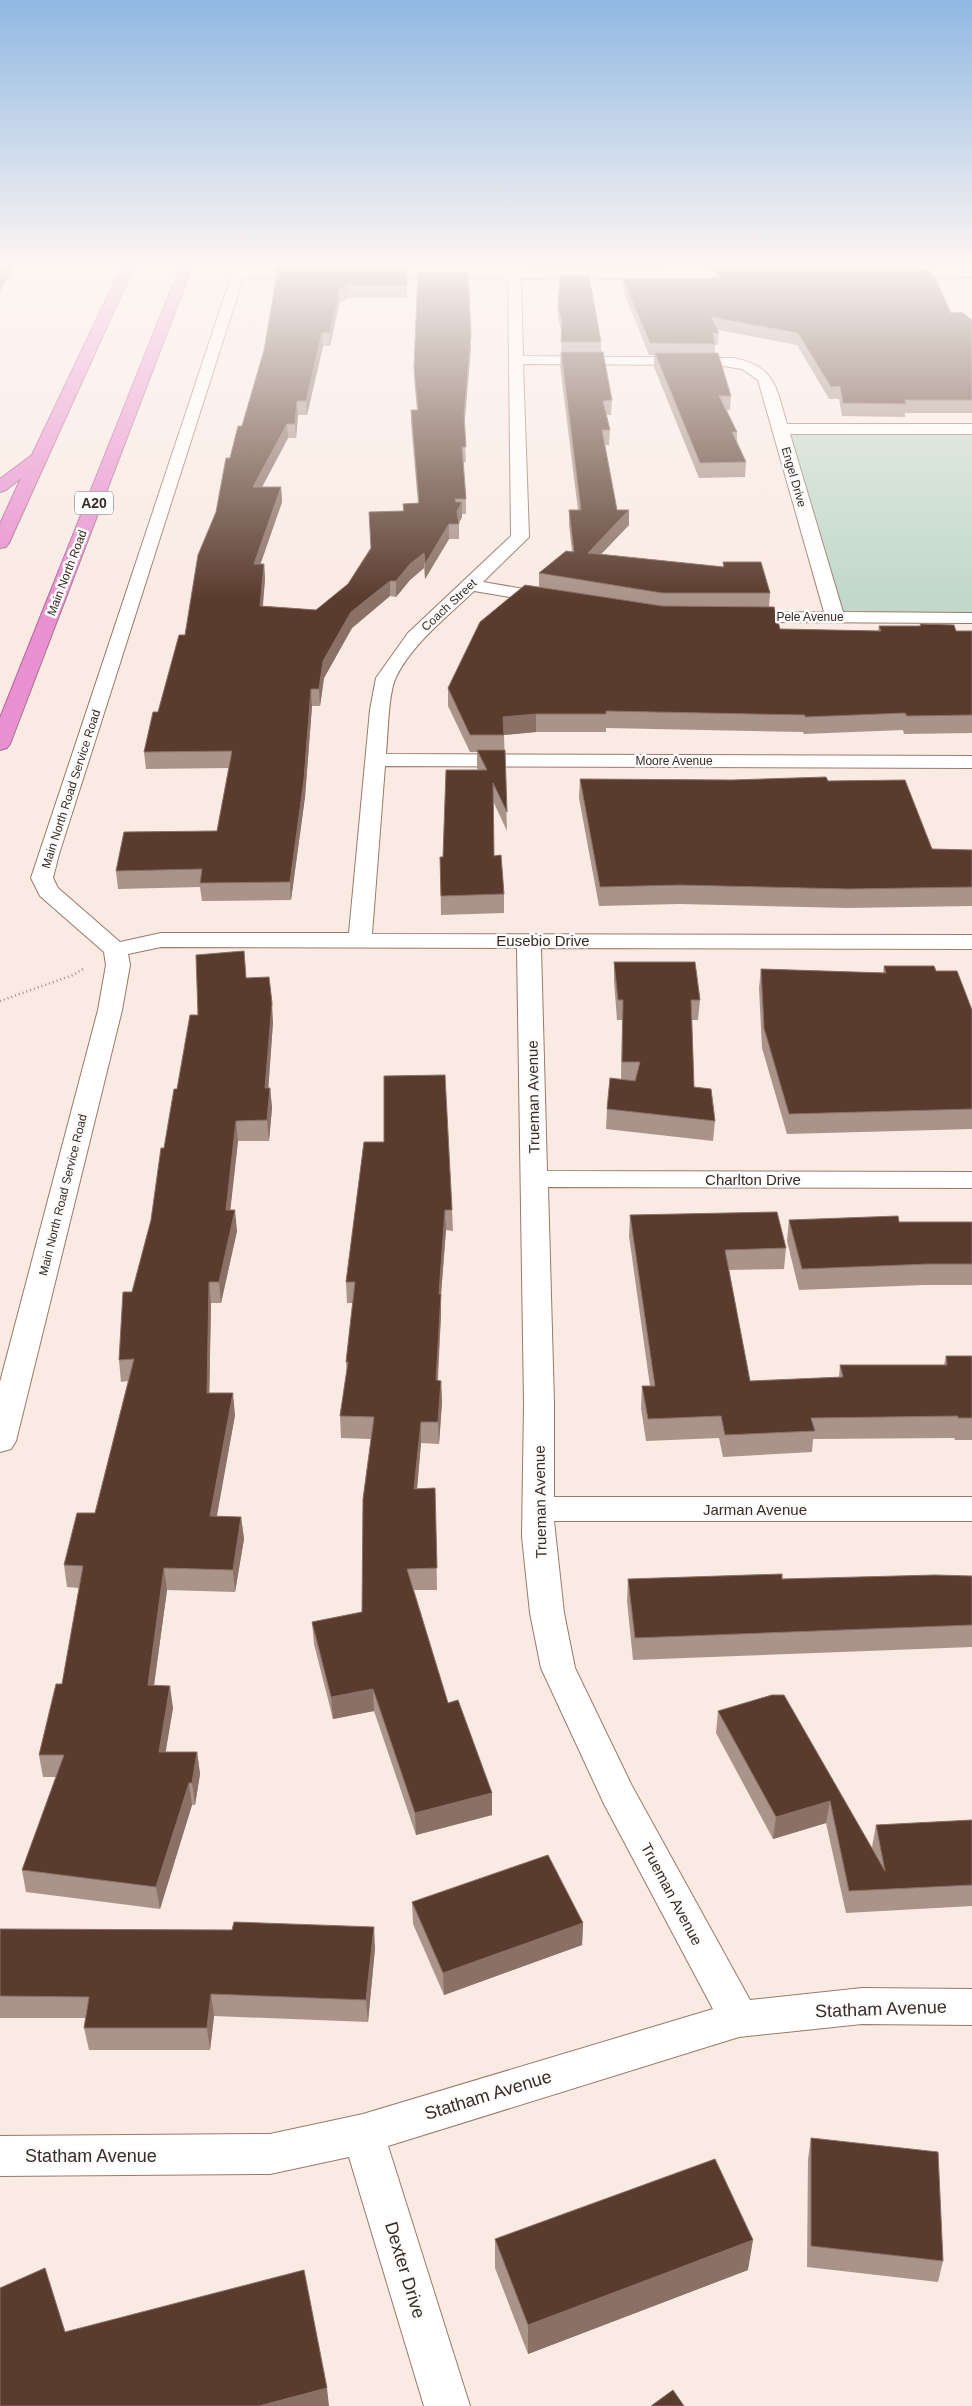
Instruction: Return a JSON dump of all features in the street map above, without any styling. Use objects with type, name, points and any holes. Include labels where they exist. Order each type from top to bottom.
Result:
[{"type":"highway","points":[[0,543],[37,457],[79,374]]},
{"type":"highway","name":"Main North Road","points":[[0,744],[144,374]]},
{"type":"highway","points":[[0,487],[37,457]]},
{"type":"street","name":"Main North Road Service Road","points":[[0,1441],[110,1010],[118,965],[115,950],[87,923],[61,904],[48,891],[42,878],[48,854],[205,374]]},
{"type":"street","name":"Coach Street","points":[[360,940],[380,710],[386,678],[415,637],[520,537],[516,374]]},
{"type":"street","name":"Engel Drive","points":[[763,374],[835,617]]},
{"type":"street","points":[[781,430],[972,429]]},
{"type":"street","points":[[470,585],[569,602]]},
{"type":"street","name":"Pele Avenue","points":[[723,617],[972,618]]},
{"type":"street","name":"Moore Avenue","points":[[376,760],[972,762]]},
{"type":"street","name":"Eusebio Drive","points":[[115,950],[161,940],[972,942]]},
{"type":"street","name":"Trueman Avenue","points":[[529,940],[539,1403],[538,1537],[547,1614],[558,1668],[617,1793],[739,2019]]},
{"type":"street","name":"Charlton Drive","points":[[534,1179],[972,1180]]},
{"type":"street","name":"Jarman Avenue","points":[[538,1509],[972,1509]]},
{"type":"street","name":"Statham Avenue","points":[[0,2156],[270,2154],[363,2134],[739,2019],[862,2006],[972,2007]]},
{"type":"street","name":"Dexter Drive","points":[[363,2134],[447,2406]]},
{"type":"path","points":[[0,1001],[73,975],[115,950]]},
{"type":"green space","points":[[781,429],[972,429],[972,618],[835,617]]},
{"type":"building","points":[[257,374],[312,374],[306,401],[297,401],[295,424],[287,424],[253,487],[281,487],[254,564],[264,564],[260,606],[316,610],[348,584],[371,548],[369,512],[404,511],[403,504],[419,503],[411,410],[418,410],[415,374],[468,374],[464,415],[466,447],[462,447],[466,499],[455,499],[456,502],[462,502],[457,511],[459,524],[449,524],[425,564],[424,553],[410,564],[396,581],[390,581],[351,612],[323,661],[319,689],[311,689],[304,779],[290,882],[200,883],[202,869],[116,871],[124,832],[217,831],[232,751],[144,752],[153,712],[158,712],[179,635],[185,635],[198,555],[216,512],[226,458],[230,458],[238,426],[242,426]]},
{"type":"building","points":[[564,374],[607,374],[612,400],[603,401],[610,430],[602,430],[617,510],[629,510],[588,553],[724,567],[723,562],[761,562],[770,593],[662,593],[539,573],[566,551],[574,552],[569,510],[581,510]]},
{"type":"building","points":[[664,374],[724,374],[731,396],[719,396],[737,432],[732,432],[746,462],[700,463]]},
{"type":"building","points":[[823,374],[972,374],[972,400],[905,400],[906,404],[843,403],[840,386],[831,387]]},
{"type":"building","points":[[525,585],[662,606],[774,607],[780,629],[881,631],[879,626],[954,625],[956,631],[972,631],[972,715],[907,716],[905,713],[805,717],[805,715],[606,711],[606,714],[536,714],[503,717],[504,735],[470,735],[448,688],[480,622]]},
{"type":"building","points":[[477,750],[505,750],[507,812],[493,783],[494,856],[501,855],[504,894],[441,896],[440,857],[443,857],[446,770],[487,770]]},
{"type":"building","points":[[826,777],[828,781],[905,780],[932,849],[972,850],[972,887],[849,889],[680,885],[600,887],[580,779],[732,780]]},
{"type":"building","points":[[244,951],[246,978],[269,977],[272,1003],[265,1088],[270,1088],[267,1120],[236,1121],[226,1210],[235,1210],[219,1282],[209,1282],[207,1393],[233,1393],[210,1516],[241,1517],[233,1570],[164,1568],[148,1685],[170,1686],[159,1752],[197,1752],[192,1783],[189,1783],[156,1887],[22,1870],[64,1755],[39,1755],[56,1684],[62,1684],[83,1566],[64,1565],[77,1513],[95,1513],[134,1359],[119,1360],[123,1292],[132,1292],[151,1220],[161,1148],[164,1148],[174,1089],[177,1089],[190,1015],[198,1015],[196,955]]},
{"type":"building","points":[[614,962],[695,962],[700,1000],[691,1000],[694,1087],[711,1089],[715,1121],[607,1109],[610,1078],[635,1081],[640,1062],[622,1062],[623,1000],[618,1000]]},
{"type":"building","points":[[884,966],[934,966],[936,971],[957,971],[972,1010],[972,1109],[789,1114],[764,1028],[761,969],[886,973]]},
{"type":"building","points":[[445,1075],[452,1210],[445,1210],[439,1294],[441,1294],[436,1380],[441,1381],[438,1422],[421,1422],[414,1489],[435,1488],[437,1568],[407,1569],[448,1703],[458,1700],[492,1793],[415,1813],[373,1689],[331,1697],[312,1622],[362,1612],[363,1499],[374,1417],[340,1416],[348,1362],[346,1362],[355,1282],[346,1282],[364,1142],[384,1142],[384,1076]]},
{"type":"building","points":[[777,1212],[786,1248],[725,1250],[750,1381],[843,1377],[840,1365],[947,1365],[946,1356],[972,1356],[972,1418],[958,1418],[958,1416],[811,1418],[815,1431],[725,1435],[721,1416],[648,1419],[642,1386],[655,1386],[630,1215]]},
{"type":"building","points":[[898,1216],[899,1222],[972,1222],[972,1264],[802,1269],[789,1220]]},
{"type":"building","points":[[782,1574],[782,1579],[935,1575],[972,1576],[972,1625],[635,1638],[628,1579]]},
{"type":"building","points":[[772,1695],[784,1695],[885,1871],[876,1825],[972,1820],[972,1885],[849,1891],[830,1801],[776,1817],[718,1711]]},
{"type":"building","points":[[548,1855],[583,1923],[443,1973],[412,1902]]},
{"type":"building","points":[[234,1922],[374,1927],[366,2000],[211,1994],[207,2028],[84,2028],[89,1997],[0,1996],[0,1929],[232,1930]]},
{"type":"building","points":[[811,2138],[938,2152],[943,2261],[811,2246]]},
{"type":"building","points":[[715,2159],[753,2240],[528,2325],[495,2239]]},
{"type":"building","points":[[45,2268],[65,2332],[304,2270],[327,2388],[259,2406],[0,2406],[0,2288]]},
{"type":"building","points":[[673,2390],[684,2406],[651,2406]]}]
